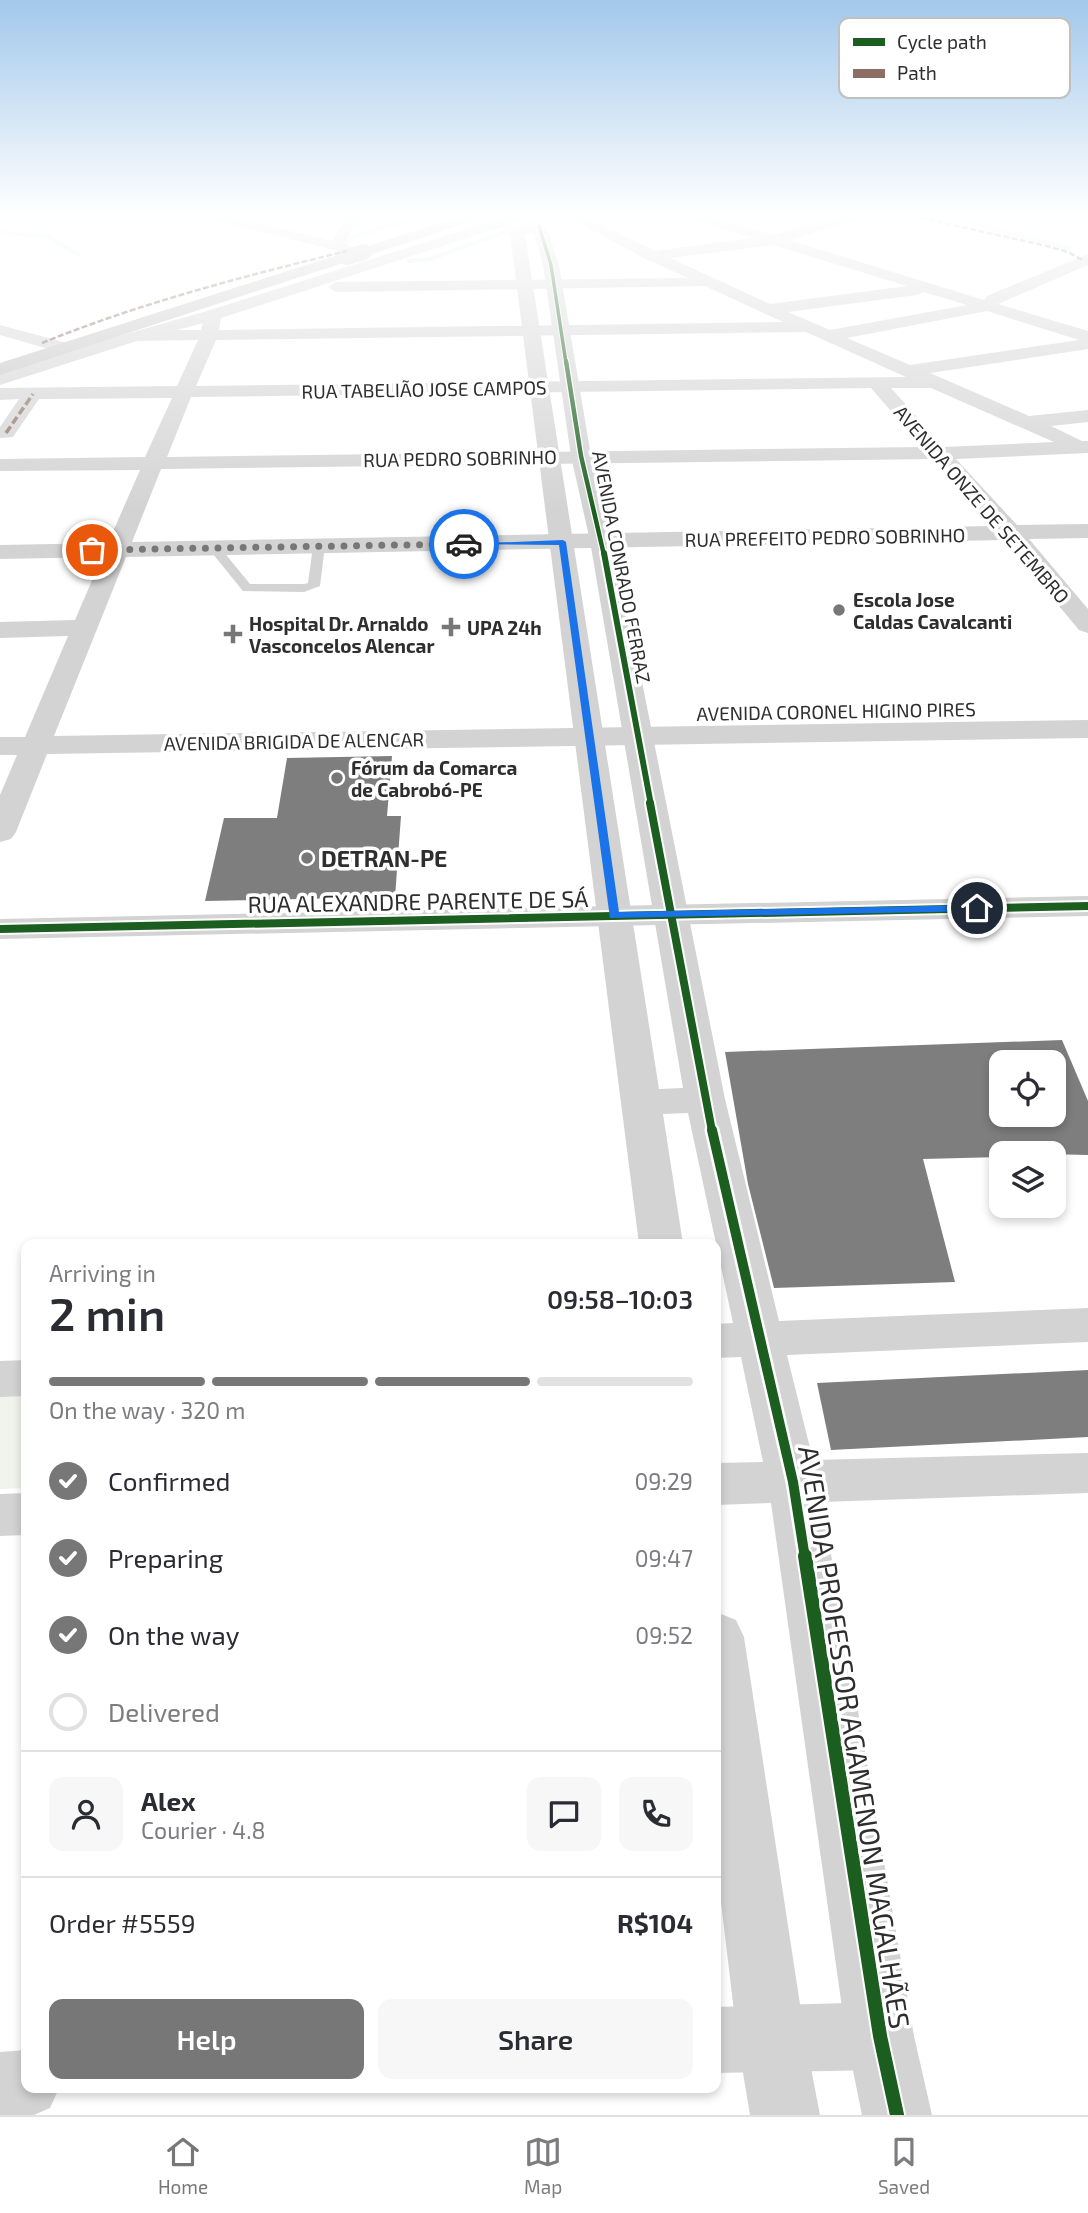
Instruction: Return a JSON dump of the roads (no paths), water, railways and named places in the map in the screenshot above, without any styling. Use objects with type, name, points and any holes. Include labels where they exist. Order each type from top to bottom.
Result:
[{"type":"highway","points":[[0,369],[161,315]]},
{"type":"street","points":[[0,832],[211,325],[235,315]]},
{"type":"street","points":[[529,315],[660,1239]]},
{"type":"street","name":"AVENIDA CONRADO FERRAZ","points":[[558,315],[581,456],[603,541],[615,620],[672,914]]},
{"type":"street","points":[[777,315],[1086,448]]},
{"type":"street","points":[[827,336],[930,315]]},
{"type":"street","points":[[1026,315],[1088,337]]},
{"type":"street","points":[[1038,315],[1088,328]]},
{"type":"street","points":[[0,379],[136,336],[211,325],[531,331],[807,327]]},
{"type":"street","points":[[0,330],[65,348]]},
{"type":"street","points":[[0,339],[33,341]]},
{"type":"street","points":[[0,354],[33,341]]},
{"type":"street","points":[[907,371],[1088,344]]},
{"type":"street","points":[[536,359],[566,359]]},
{"type":"street","name":"RUA TABELIÃO JOSE CAMPOS","points":[[0,394],[933,382]]},
{"type":"street","name":"AVENIDA ONZE DE SETEMBRO","points":[[876,383],[1011,533],[1088,625]]},
{"type":"street","points":[[6,433],[33,394]]},
{"type":"street","points":[[1026,422],[1088,416]]},
{"type":"street","points":[[546,424],[576,423]]},
{"type":"street","name":"RUA PEDRO SOBRINHO","points":[[0,465],[939,453],[1086,448]]},
{"type":"street","points":[[555,498],[591,496]]},
{"type":"street","name":"RUA PREFEITO PEDRO SOBRINHO","points":[[0,552],[1088,531]]},
{"type":"street","points":[[574,622],[615,620]]},
{"type":"street","points":[[0,629],[86,628]]},
{"type":"street","name":"AVENIDA CORONEL HIGINO PIRES","points":[[893,721],[1088,708]]},
{"type":"street","name":"AVENIDA CORONEL HIGINO PIRES","points":[[587,725],[893,721],[1088,729]]},
{"type":"street","name":"AVENIDA BRIGIDA DE ALENCAR","points":[[0,725],[40,735]]},
{"type":"street","name":"AVENIDA BRIGIDA DE ALENCAR","points":[[0,746],[40,735],[587,725]]},
{"type":"street","points":[[600,820],[652,817]]},
{"type":"street","name":"RUA ALEXANDRE PARENTE DE SÁ","points":[[0,929],[1088,906]]},
{"type":"street","name":"AVENIDA PROFESSOR AGAMENON MAGALHÃES","points":[[672,914],[705,1098],[739,1340],[793,1482],[880,2036],[897,2115]]},
{"type":"street","points":[[643,1103],[705,1098]]},
{"type":"street","points":[[739,1340],[1088,1325]]},
{"type":"street","points":[[0,1380],[21,1378]]},
{"type":"street","points":[[721,1484],[1088,1473]]},
{"type":"street","points":[[0,1515],[21,1514]]},
{"type":"street","points":[[721,1709],[744,2038],[785,2115]]},
{"type":"street","points":[[744,2038],[880,2036]]},
{"type":"street","points":[[0,2086],[21,2084]]},
{"type":"lane","points":[[214,548],[247,588],[304,588],[314,586],[317,580],[318,547]]},
{"type":"place","name":"Escola Jose Caldas Cavalcanti","points":[[839,610]]},
{"type":"place","name":"UPA 24h","points":[[451,627]]},
{"type":"place","name":"Hospital Dr. Arnaldo Vasconcelos Alencar","points":[[233,634]]},
{"type":"place","name":"Fórum da Comarca de Cabrobó-PE","points":[[337,778]]},
{"type":"place","name":"DETRAN-PE","points":[[307,858]]}]
